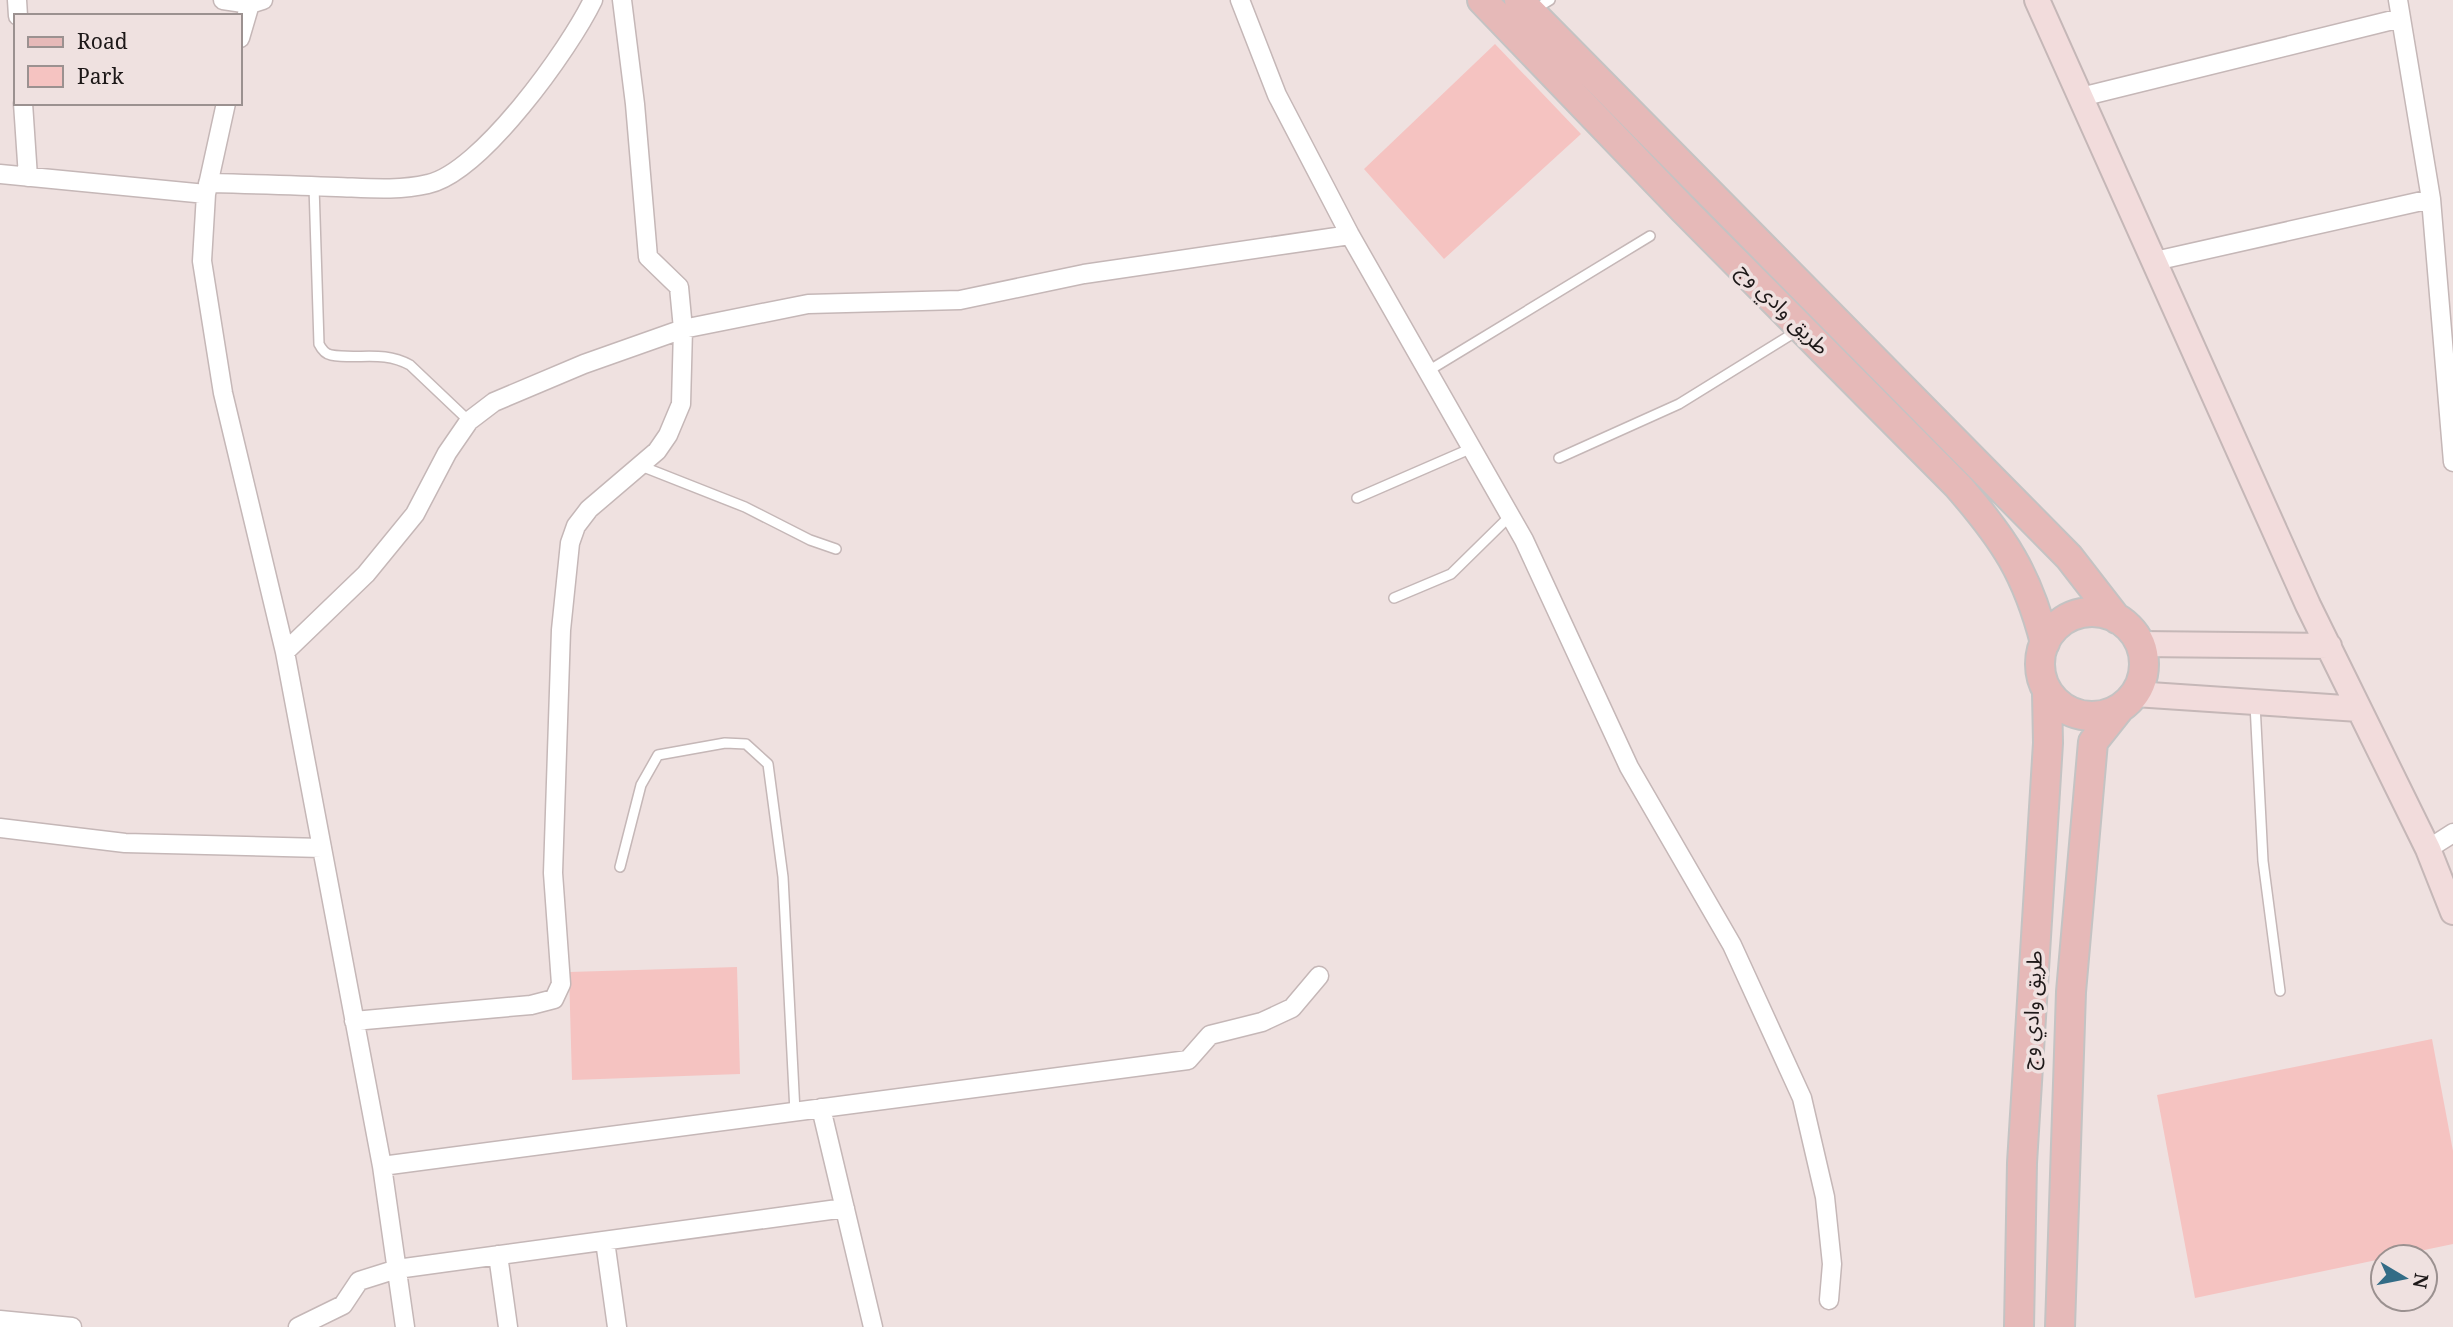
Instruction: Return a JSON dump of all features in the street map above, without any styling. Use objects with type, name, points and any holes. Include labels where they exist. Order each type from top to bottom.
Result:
[{"type":"main road","name":"طريق وادي وج","points":[[1482,0],[1958,486],[1994,527],[2017,563],[2034,600],[2045,643]]},
{"type":"main road","name":"طريق وادي وج","points":[[1533,4],[2059,547],[2117,619]]},
{"type":"main road","points":[[2093,613],[2117,619],[2132,629],[2144,660],[2128,701],[2092,716],[2074,713],[2059,706],[2047,694],[2040,677],[2045,643],[2054,629],[2067,618],[2093,613]]},
{"type":"main road","name":"طريق وادي وج","points":[[2019,1327],[2022,1163],[2048,743],[2047,694]]},
{"type":"main road","name":"طريق وادي وج","points":[[2060,1327],[2071,992],[2093,742],[2128,701]]},
{"type":"street","points":[[223,0],[256,2],[242,34]]},
{"type":"street","points":[[0,174],[207,188],[394,188],[430,184],[451,176],[468,163],[514,116],[593,0]]},
{"type":"street","points":[[354,1021],[531,1004],[558,994],[561,984],[553,873],[554,807],[561,630],[570,544],[576,526],[589,509],[657,451],[668,435],[681,404],[683,329],[679,287],[648,257],[635,104],[622,0]]},
{"type":"street","points":[[1240,0],[1277,95],[1350,235],[1510,516],[1629,767],[1732,945],[1802,1098],[1825,1197],[1832,1264],[1829,1300]]},
{"type":"street","points":[[2037,0],[2329,646],[2428,849],[2453,912]]},
{"type":"street","points":[[2081,96],[2399,9],[2431,199],[2453,452]]},
{"type":"street","points":[[23,105],[28,177]]},
{"type":"street","points":[[226,105],[207,188],[202,261],[223,393],[285,652],[382,1167],[405,1327]]},
{"type":"street","points":[[2155,261],[2431,199]]},
{"type":"street","points":[[285,652],[366,574],[415,514],[447,453],[469,421],[494,402],[584,364],[683,329],[808,304],[960,300],[1084,274],[1350,235]]},
{"type":"street","points":[[2140,644],[2329,646]]},
{"type":"street","points":[[2128,701],[2255,702],[2360,709]]},
{"type":"street","points":[[0,828],[125,843],[322,848]]},
{"type":"street","points":[[2428,849],[2453,833]]},
{"type":"street","points":[[382,1167],[1188,1060],[1210,1035],[1262,1022],[1292,1008],[1319,976]]},
{"type":"street","points":[[821,1108],[873,1327]]},
{"type":"street","points":[[298,1327],[343,1305],[359,1281],[397,1269],[845,1208]]},
{"type":"street","points":[[604,1241],[617,1327]]},
{"type":"street","points":[[498,1255],[508,1327]]},
{"type":"street","points":[[0,1320],[72,1327]]},
{"type":"lane","points":[[314,186],[319,344],[322,351],[329,355],[370,354],[401,360],[410,365],[469,421]]},
{"type":"lane","points":[[1428,371],[1650,236]]},
{"type":"lane","points":[[1559,458],[1679,404],[1755,360],[1801,328]]},
{"type":"lane","points":[[1357,498],[1472,448]]},
{"type":"lane","points":[[639,465],[746,507],[810,540],[836,549]]},
{"type":"lane","points":[[1394,598],[1451,574],[1510,516]]},
{"type":"lane","points":[[2255,702],[2263,861],[2280,990]]},
{"type":"lane","points":[[620,867],[641,785],[659,755],[725,743],[746,744],[768,764],[783,877],[795,1112]]},
{"type":"green space","points":[[1495,44],[1581,134],[1444,259],[1364,169]]},
{"type":"green space","points":[[737,967],[740,1074],[572,1080],[569,972]]},
{"type":"green space","points":[[2432,1039],[2453,1151],[2453,1244],[2439,1247],[2439,1243],[2369,1243],[2369,1262],[2195,1298],[2157,1095]]}]
